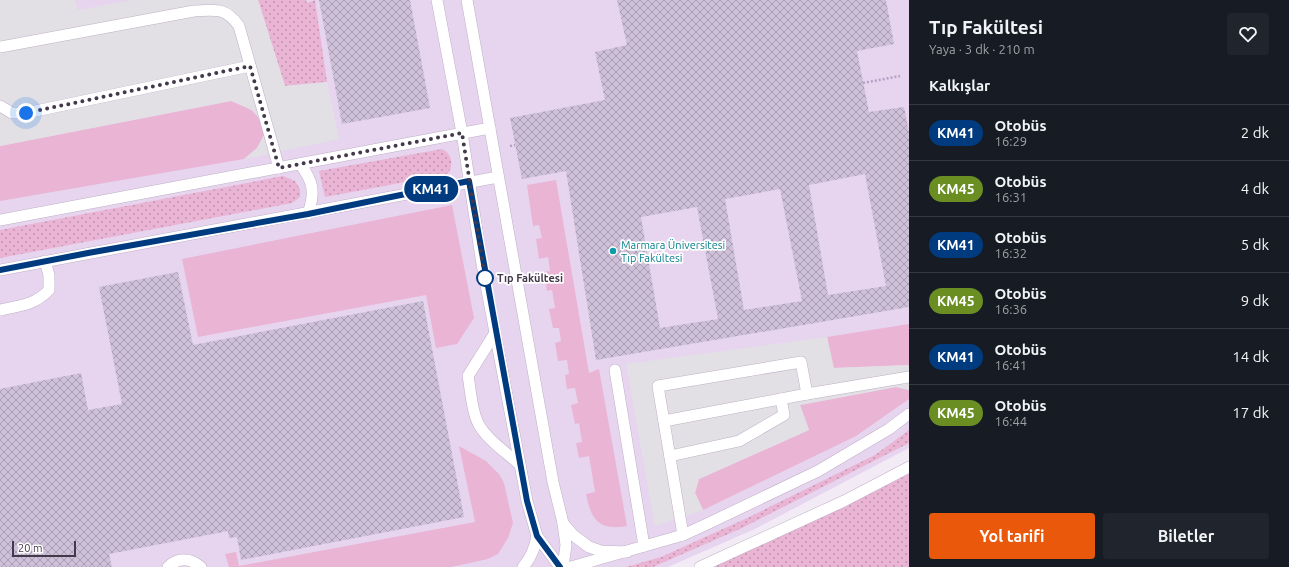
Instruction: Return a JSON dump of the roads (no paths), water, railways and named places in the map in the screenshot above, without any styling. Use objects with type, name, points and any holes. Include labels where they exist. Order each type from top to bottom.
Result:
[{"type":"lane","points":[[437,0],[462,133],[495,333],[527,501],[537,536],[562,567]]},
{"type":"lane","points":[[467,0],[553,482],[563,523],[566,546],[562,567]]},
{"type":"lane","points":[[0,47],[194,11],[218,10],[231,15],[239,26],[279,168]]},
{"type":"lane","points":[[0,106],[12,113],[26,113],[250,66]]},
{"type":"lane","points":[[0,220],[490,128]]},
{"type":"lane","points":[[300,164],[309,175],[314,197],[308,214]]},
{"type":"lane","points":[[0,270],[308,214],[469,181],[498,177]]},
{"type":"lane","points":[[0,310],[27,305],[41,298],[49,290],[49,276],[45,261]]},
{"type":"lane","points":[[495,333],[468,376],[474,410],[478,423],[492,440],[520,465]]},
{"type":"lane","points":[[683,534],[658,386],[801,362],[806,394]]},
{"type":"lane","points":[[615,370],[644,546]]},
{"type":"lane","points":[[664,421],[806,394],[909,377]]},
{"type":"lane","points":[[670,456],[739,442],[784,415],[781,399]]},
{"type":"lane","points":[[571,567],[627,552],[683,534],[737,511],[818,471],[889,429],[909,414]]},
{"type":"lane","points":[[700,567],[844,501],[909,467]]},
{"type":"lane","points":[[563,523],[573,535],[589,547],[601,551],[627,552]]},
{"type":"lane","points":[[523,567],[529,560],[535,547],[537,536]]},
{"type":"lane","points":[[168,567],[184,559],[192,560],[201,567]]},
{"type":"place","name":"Marmara Üniversitesi Tıp Fakültesi","points":[[613,251]]},
{"type":"place","name":"Tıp Fakültesi","points":[[485,278]]}]
